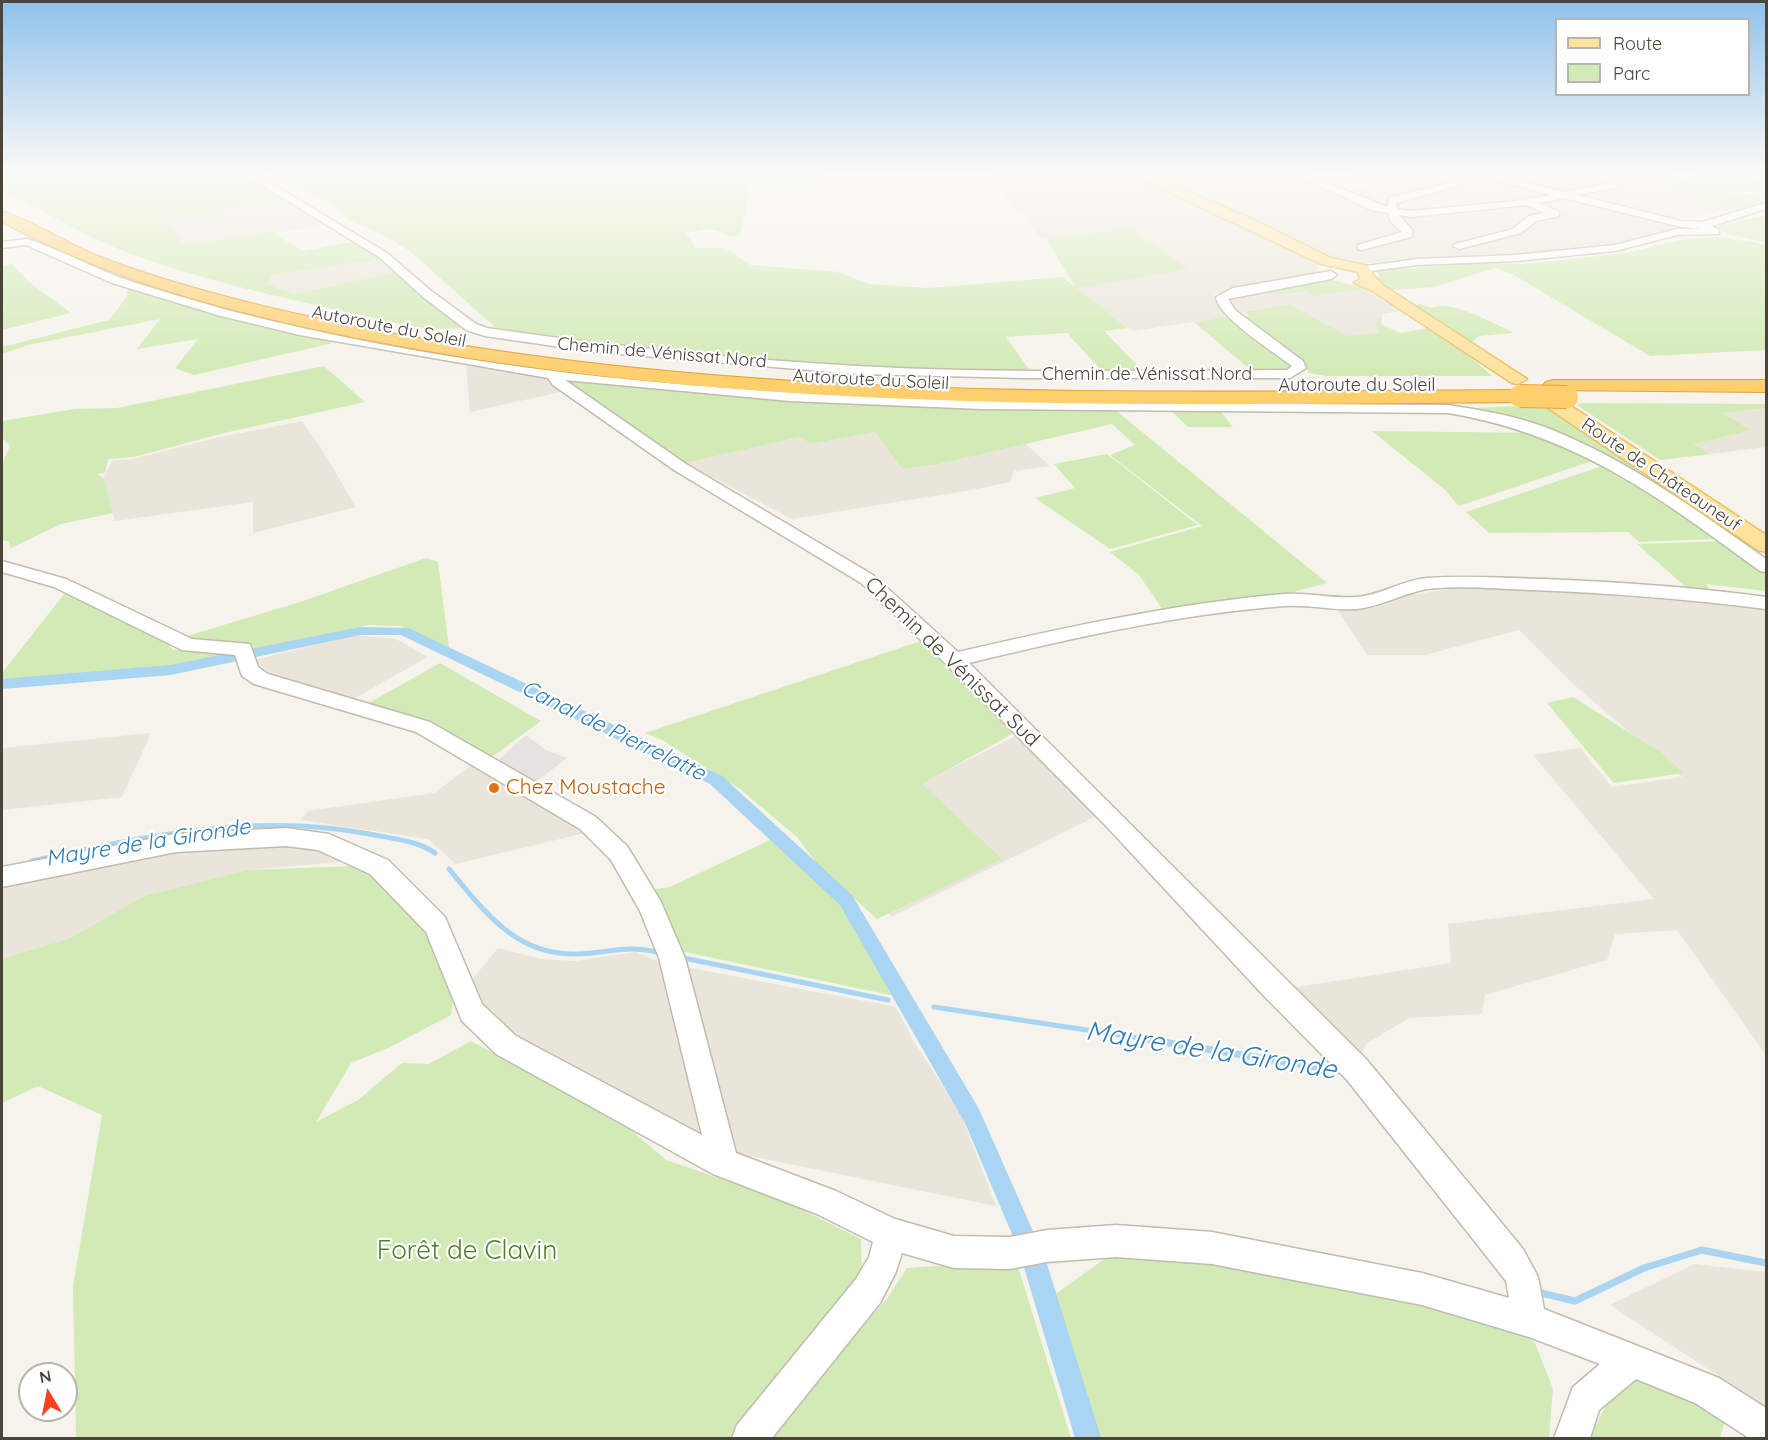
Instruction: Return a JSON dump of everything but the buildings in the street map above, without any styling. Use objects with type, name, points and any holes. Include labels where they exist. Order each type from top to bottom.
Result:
[{"type":"highway","name":"Autoroute du Soleil","points":[[50,241],[105,264],[232,304],[384,338],[540,363],[663,377],[895,393],[1023,396],[1516,387]]},
{"type":"highway","name":"Autoroute du Soleil","points":[[81,241],[123,259],[257,300],[403,331],[592,359],[688,369],[894,382],[1149,387],[1516,387],[1558,396],[1767,397]]},
{"type":"highway","name":"Autoroute du Soleil","points":[[1558,396],[1767,386]]},
{"type":"main road","points":[[1283,241],[1332,267],[1365,279],[1516,387]]},
{"type":"main road","name":"Route de Châteauneuf","points":[[1558,396],[1767,545]]},
{"type":"street","name":"Chemin de Vénissat Nord","points":[[360,241],[383,255],[426,293],[471,327],[485,332],[662,354],[857,370],[1047,375],[1290,374],[1299,368],[1298,364],[1231,313],[1223,304],[1222,297],[1232,292],[1332,267]]},
{"type":"street","points":[[1362,247],[1384,241]]},
{"type":"street","points":[[1459,246],[1478,241]]},
{"type":"street","points":[[1365,279],[1417,262],[1516,258],[1615,248],[1637,241]]},
{"type":"street","points":[[2,245],[27,242],[116,280],[300,331],[472,363],[553,375],[790,397],[970,405],[1448,409],[1486,413],[1537,428],[1602,461],[1661,495],[1767,567]]},
{"type":"street","name":"Chemin de Vénissat Sud","points":[[553,375],[558,382],[680,466],[867,579],[954,660],[1127,833],[1273,987],[1357,1070],[1512,1260],[1526,1301]]},
{"type":"street","points":[[2,566],[60,583],[189,645],[228,646],[243,649],[249,671],[261,679],[423,727],[588,823],[619,853],[651,907],[672,958],[724,1163]]},
{"type":"street","points":[[954,660],[1093,627],[1176,613],[1285,600],[1314,599],[1356,603],[1390,596],[1422,584],[1466,582],[1572,586],[1682,593],[1767,603]]},
{"type":"street","points":[[2,877],[176,843],[286,837],[321,841],[380,867],[436,925],[472,1012],[485,1027],[507,1045],[724,1163],[825,1202],[891,1234],[954,1252],[1010,1253],[1047,1246],[1116,1241],[1212,1248],[1422,1289],[1526,1301],[1632,1360],[1707,1390],[1767,1429]]},
{"type":"street","points":[[750,1438],[868,1291],[884,1263],[891,1234]]},
{"type":"street","points":[[1572,1438],[1585,1399],[1618,1368],[1632,1360]]},
{"type":"shaded area","points":[[181,241],[211,241],[183,245]]},
{"type":"shaded area","points":[[1048,241],[1274,241],[1321,263],[1317,269],[1320,273],[1310,277],[1213,294],[1217,298],[1328,279],[1360,287],[1401,311],[1382,314],[1377,324],[1380,333],[1362,337],[1348,336],[1289,304],[1237,313],[1235,316],[1133,331],[1076,288]]},
{"type":"shaded area","points":[[1297,241],[1624,241],[1602,247],[1514,256],[1430,258],[1425,256],[1362,264],[1337,260]]},
{"type":"shaded area","points":[[384,259],[398,272],[293,294],[267,284],[271,275]]},
{"type":"shaded area","points":[[466,366],[549,376],[565,391],[470,412]]},
{"type":"shaded area","points":[[1766,408],[1766,447],[1711,454],[1694,444],[1750,430],[1721,413]]},
{"type":"shaded area","points":[[302,421],[356,507],[253,533],[253,502],[115,521],[103,478],[113,460],[132,459],[216,438]]},
{"type":"shaded area","points":[[875,432],[902,469],[935,465],[1026,444],[1050,466],[1014,471],[1010,482],[977,489],[792,519],[685,463],[800,437],[811,444]]},
{"type":"shaded area","points":[[1471,586],[1693,596],[1766,605],[1766,1055],[1677,930],[1615,934],[1607,960],[1485,995],[1482,1014],[1409,1018],[1366,1044],[1359,1060],[1284,989],[1451,963],[1448,924],[1654,899],[1533,755],[1580,748],[1612,787],[1682,777],[1573,684],[1519,630],[1425,655],[1367,655],[1335,606]]},
{"type":"shaded area","points":[[354,635],[396,639],[428,657],[353,699],[279,680],[254,660]]},
{"type":"shaded area","points":[[151,733],[122,797],[2,810],[2,748]]},
{"type":"shaded area","points":[[1021,733],[1099,815],[891,917],[830,830]]},
{"type":"shaded area","points":[[526,735],[546,750],[567,758],[532,785],[496,762]]},
{"type":"shaded area","points":[[473,764],[589,832],[456,864],[428,839],[300,820],[308,811],[434,793]]},
{"type":"shaded area","points":[[289,842],[351,861],[247,870],[144,896],[70,938],[2,959],[2,881],[173,850]]},
{"type":"shaded area","points":[[498,948],[542,959],[575,961],[636,952],[659,962],[896,1007],[914,1042],[960,1112],[996,1206],[735,1153],[526,1045],[483,1008],[470,982]]},
{"type":"shaded area","points":[[1694,1264],[1766,1272],[1766,1407],[1610,1305]]},
{"type":"green space","points":[[101,241],[181,241],[183,245],[209,241],[287,241],[303,251],[357,241],[384,259],[271,275],[267,284],[294,294],[397,272],[410,286],[466,326],[441,329],[395,323],[263,293],[174,269]]},
{"type":"green space","points":[[394,241],[691,241],[696,248],[725,248],[751,265],[838,272],[869,284],[927,288],[1063,277],[1075,287],[1048,241],[1149,241],[1188,269],[1077,288],[1128,328],[1104,331],[1144,372],[1103,372],[1067,333],[1006,337],[1031,372],[857,368],[635,350],[563,336],[527,334],[495,327],[412,253]]},
{"type":"green space","points":[[1677,241],[1748,241],[1766,245],[1766,350],[1650,356],[1512,274],[1495,268],[1434,287],[1389,290],[1376,281],[1379,276],[1377,271],[1476,263],[1523,264],[1626,253]]},
{"type":"green space","points":[[12,264],[29,282],[71,313],[2,330],[2,312],[4,311],[2,307],[2,266]]},
{"type":"green space","points":[[1328,279],[1364,289],[1315,296],[1307,291],[1278,295],[1268,288]]},
{"type":"green space","points":[[129,286],[333,343],[194,375],[175,368],[198,339],[137,349],[160,319],[28,345],[2,354],[2,347],[109,320],[125,299]]},
{"type":"green space","points":[[1289,304],[1348,336],[1380,333],[1376,324],[1382,314],[1381,324],[1400,333],[1429,328],[1459,347],[1492,376],[1326,376],[1308,373],[1307,367],[1243,317],[1250,316],[1245,312]]},
{"type":"green space","points":[[1419,304],[1431,308],[1440,306],[1461,310],[1514,333],[1479,336],[1471,342],[1414,306]]},
{"type":"green space","points":[[1233,316],[1289,362],[1291,367],[1285,372],[1254,373],[1194,322]]},
{"type":"green space","points":[[324,366],[365,402],[224,433],[134,457],[108,459],[105,473],[97,474],[103,478],[113,513],[61,524],[11,548],[8,541],[2,540],[2,464],[10,446],[2,438],[2,421],[75,409],[117,408]]},
{"type":"green space","points":[[580,379],[1114,409],[1327,583],[1260,601],[1163,610],[1139,575],[1110,552],[1202,526],[1110,455],[1135,445],[1112,424],[935,465],[902,469],[875,432],[811,444],[800,437],[685,463],[560,382]]},
{"type":"green space","points":[[1582,403],[1766,404],[1766,408],[1722,413],[1751,430],[1694,444],[1711,454],[1660,460],[1577,405]]},
{"type":"green space","points":[[1548,405],[1639,469],[1628,472],[1502,417],[1471,408]]},
{"type":"green space","points":[[1218,408],[1233,427],[1188,427],[1169,409]]},
{"type":"green space","points":[[1372,431],[1540,433],[1595,460],[1459,506],[1444,489]]},
{"type":"green space","points":[[1107,454],[1198,525],[1110,549],[1035,498],[1075,488],[1054,464]]},
{"type":"green space","points":[[1605,465],[1658,498],[1715,539],[1639,542],[1628,532],[1489,533],[1466,512]]},
{"type":"green space","points":[[1725,541],[1766,571],[1766,591],[1706,584],[1711,592],[1687,588],[1637,544]]},
{"type":"green space","points":[[426,558],[438,562],[449,648],[400,626],[368,625],[256,652],[252,645],[210,642],[187,636],[300,602]]},
{"type":"green space","points":[[65,593],[162,638],[173,650],[235,652],[231,657],[160,669],[2,680],[2,673]]},
{"type":"green space","points":[[921,641],[1016,732],[922,784],[1002,859],[877,919],[820,868],[797,837],[740,789],[662,740],[645,733]]},
{"type":"green space","points":[[440,663],[541,721],[492,757],[430,724],[369,703]]},
{"type":"green space","points":[[1573,697],[1660,752],[1684,773],[1614,783],[1547,703]]},
{"type":"green space","points":[[770,840],[843,903],[895,996],[675,950],[651,890],[670,887]]},
{"type":"green space","name":"Forêt de Clavin","points":[[355,866],[387,882],[424,925],[453,999],[451,1015],[388,1048],[351,1063],[316,1122],[358,1100],[402,1063],[429,1064],[471,1041],[624,1124],[666,1160],[780,1199],[861,1239],[862,1271],[735,1438],[76,1438],[78,1362],[74,1362],[73,1286],[102,1115],[38,1086],[2,1103],[2,959],[70,938],[144,896],[247,870]]},
{"type":"green space","points":[[1114,1252],[1229,1265],[1359,1287],[1518,1333],[1535,1343],[1553,1389],[1549,1438],[1099,1438],[1053,1296]]},
{"type":"green space","points":[[1017,1263],[1071,1438],[764,1438],[775,1421],[887,1299],[907,1268]]},
{"type":"green space","points":[[1639,1371],[1727,1414],[1720,1438],[1589,1438],[1616,1387]]},
{"type":"waterway","name":"Canal de Pierrelatte","points":[[2,684],[171,670],[360,631],[403,631],[716,780],[846,900],[972,1116],[1025,1238]]},
{"type":"waterway","name":"Mayre de la Gironde","points":[[32,861],[160,835],[246,826],[288,825],[332,828],[375,835],[406,841],[435,853]]},
{"type":"waterway","name":"Mayre de la Gironde","points":[[449,869],[503,928],[536,947],[555,953],[576,954],[627,949],[662,953]]},
{"type":"waterway","name":"Mayre de la Gironde","points":[[679,957],[888,1000]]},
{"type":"waterway","name":"Mayre de la Gironde","points":[[934,1007],[1160,1041]]},
{"type":"waterway","name":"Mayre de la Gironde","points":[[1150,1040],[1341,1071]]},
{"type":"waterway","name":"Mayre de la Gironde","points":[[1537,1292],[1575,1301],[1644,1268],[1702,1250],[1766,1263]]},
{"type":"waterway","name":"Canal de Pierrelatte","points":[[1035,1264],[1088,1438]]},
{"type":"place","name":"Chez Moustache","points":[[494,788]]}]
